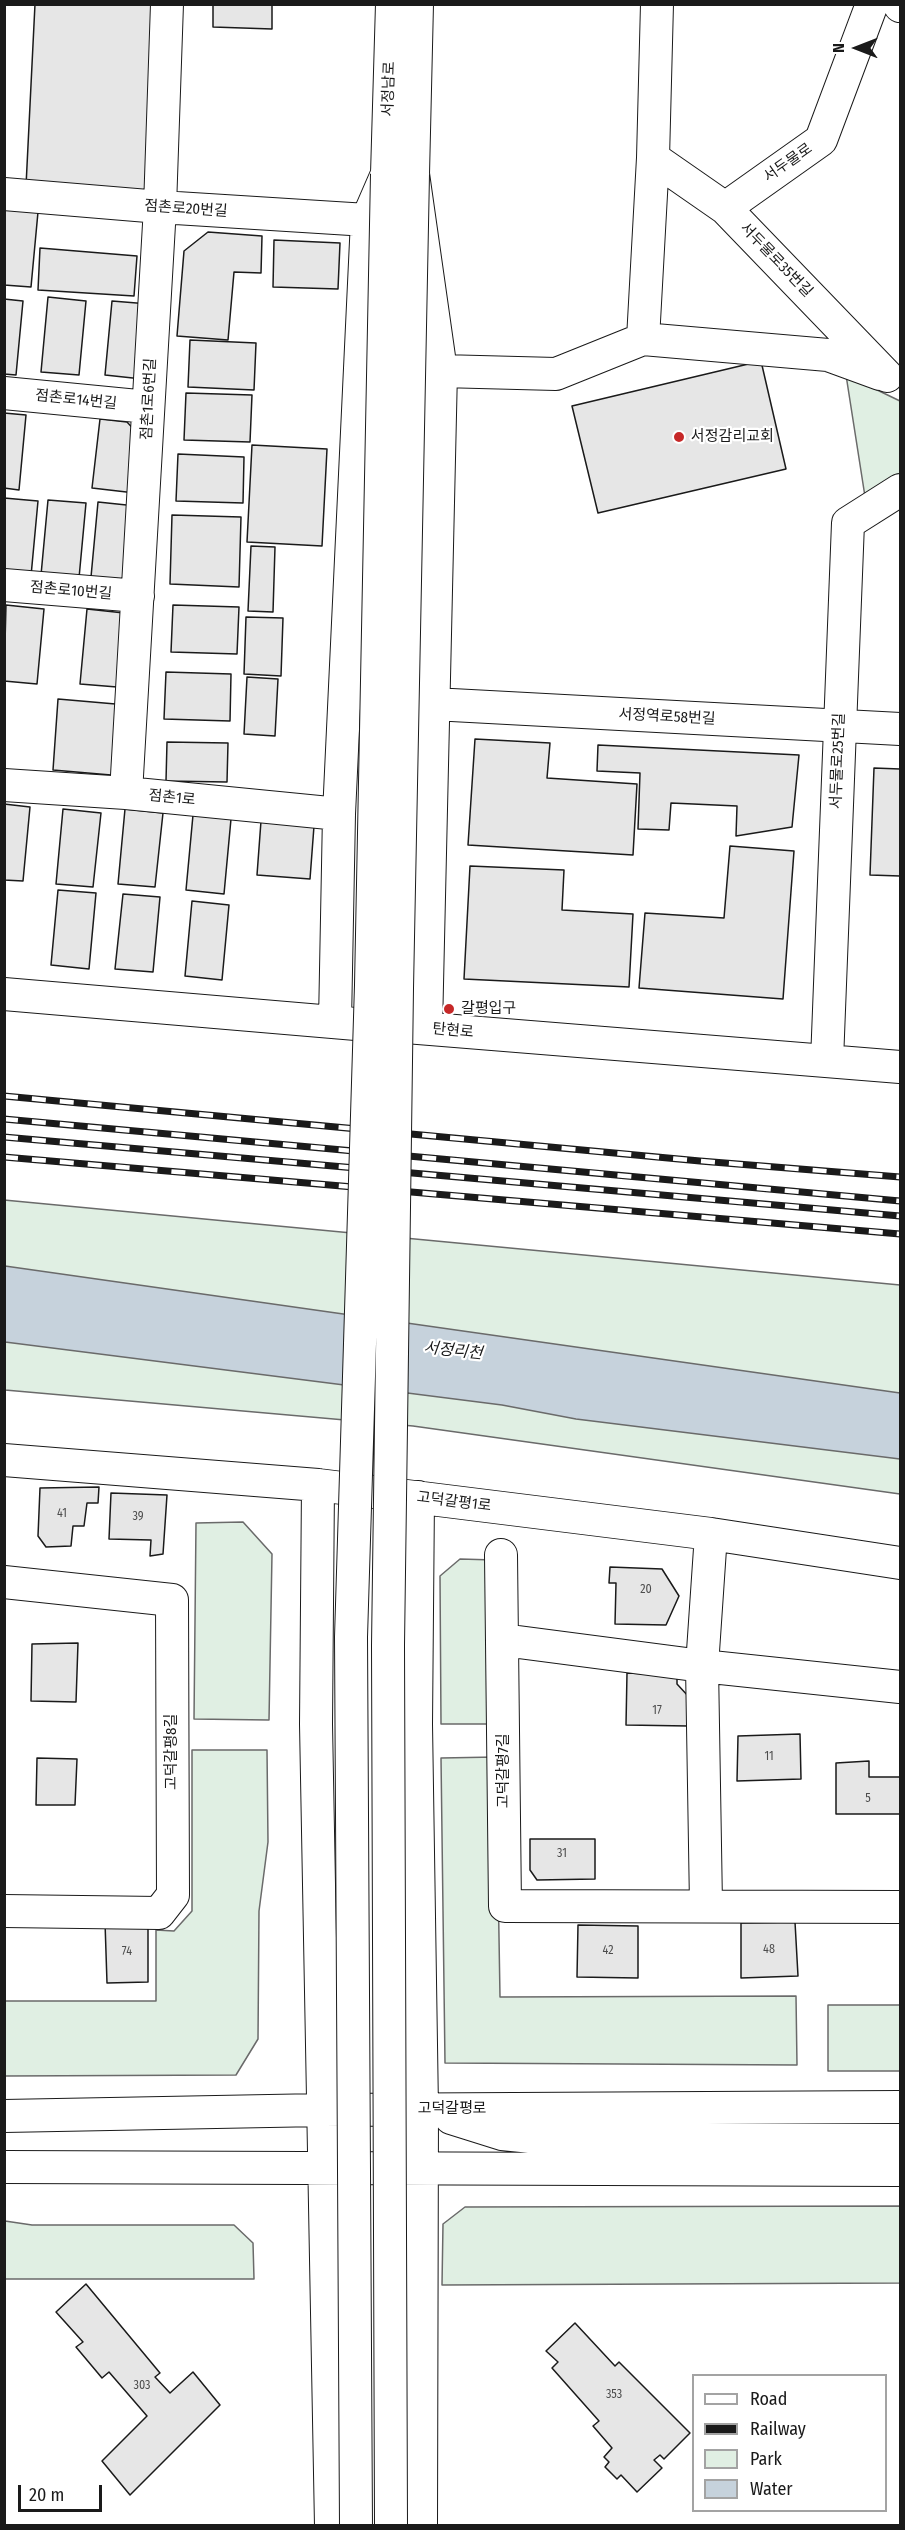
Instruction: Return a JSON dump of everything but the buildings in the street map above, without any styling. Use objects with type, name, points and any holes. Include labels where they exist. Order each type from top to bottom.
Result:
[{"type":"street","name":"점촌1로6번길","points":[[126,793],[160,207],[167,4]]},
{"type":"street","name":"서정남로","points":[[392,4],[400,174]]},
{"type":"street","name":"서정남로","points":[[400,174],[417,4]]},
{"type":"street","points":[[643,339],[657,4]]},
{"type":"street","name":"서두물로","points":[[725,208],[821,140],[872,4]]},
{"type":"street","name":"서두물로35번길","points":[[652,158],[725,208],[894,379]]},
{"type":"street","points":[[334,1022],[339,814],[367,220],[400,174]]},
{"type":"street","points":[[400,174],[441,371],[426,1028]]},
{"type":"street","points":[[356,2526],[351,1637],[371,973],[400,174]]},
{"type":"street","points":[[391,2526],[388,1645],[397,988],[400,174]]},
{"type":"street","name":"점촌로20번길","points":[[4,194],[160,207],[367,220]]},
{"type":"street","name":"서두물로35번길","points":[[441,371],[556,374],[643,339],[828,355],[894,379]]},
{"type":"street","name":"점촌로14번길","points":[[4,393],[148,407]]},
{"type":"street","name":"서두물로25번길","points":[[827,1061],[848,523],[900,490]]},
{"type":"street","name":"점촌로10번길","points":[[4,585],[138,596]]},
{"type":"street","name":"서정역로58번길","points":[[433,704],[900,729]]},
{"type":"street","name":"점촌1로","points":[[4,785],[126,793],[339,814]]},
{"type":"street","name":"탄현로","points":[[4,994],[900,1067]]},
{"type":"street","name":"고덕갈평1로","points":[[4,1461],[318,1485],[711,1534],[900,1563]]},
{"type":"street","points":[[318,1485],[316,1724],[331,2526]]},
{"type":"street","points":[[418,1497],[416,1724],[422,2109],[421,2526]]},
{"type":"street","points":[[706,1905],[702,1666],[711,1534]]},
{"type":"street","points":[[501,1555],[503,1640],[702,1666],[900,1687]]},
{"type":"street","name":"고덕갈평8길","points":[[4,1582],[172,1600],[173,1894],[159,1913],[4,1911]]},
{"type":"street","name":"고덕갈평7길","points":[[503,1640],[505,1906],[900,1907]]},
{"type":"street","points":[[316,1724],[416,1724]]},
{"type":"street","name":"고덕갈평로","points":[[4,2116],[322,2110],[900,2107]]},
{"type":"street","points":[[422,2109],[502,2134],[562,2140],[900,2140]]},
{"type":"street","points":[[4,2167],[900,2170]]},
{"type":"green space","points":[[846,375],[900,401],[900,481],[866,503]]},
{"type":"green space","points":[[4,1200],[900,1285],[900,1494],[413,1426],[5,1390]]},
{"type":"green space","points":[[243,1522],[272,1554],[269,1720],[194,1719],[196,1523]]},
{"type":"green space","points":[[460,1559],[494,1560],[497,1724],[441,1724],[440,1576]]},
{"type":"green space","points":[[192,1750],[267,1750],[268,1842],[259,1911],[258,2039],[236,2075],[5,2076],[5,2001],[156,2001],[156,1930],[174,1931],[192,1911]]},
{"type":"green space","points":[[496,1757],[500,1997],[796,1996],[797,2065],[445,2063],[441,1758]]},
{"type":"green space","points":[[828,2005],[900,2005],[900,2071],[828,2071]]},
{"type":"green space","points":[[900,2206],[900,2283],[442,2285],[443,2224],[465,2207]]},
{"type":"green space","points":[[5,2221],[32,2225],[234,2225],[253,2243],[254,2279],[5,2279]]},
{"type":"water","name":"서정리천","points":[[5,1266],[900,1393],[900,1459],[576,1419],[502,1405],[5,1342]]},
{"type":"railway","points":[[4,1096],[700,1161],[900,1177]]},
{"type":"railway","points":[[4,1119],[900,1201]]},
{"type":"railway","points":[[4,1137],[900,1216]]},
{"type":"railway","points":[[4,1157],[900,1234]]},
{"type":"place","name":"서정감리교회","points":[[679,437]]},
{"type":"place","name":"갈평입구","points":[[449,1009]]}]
